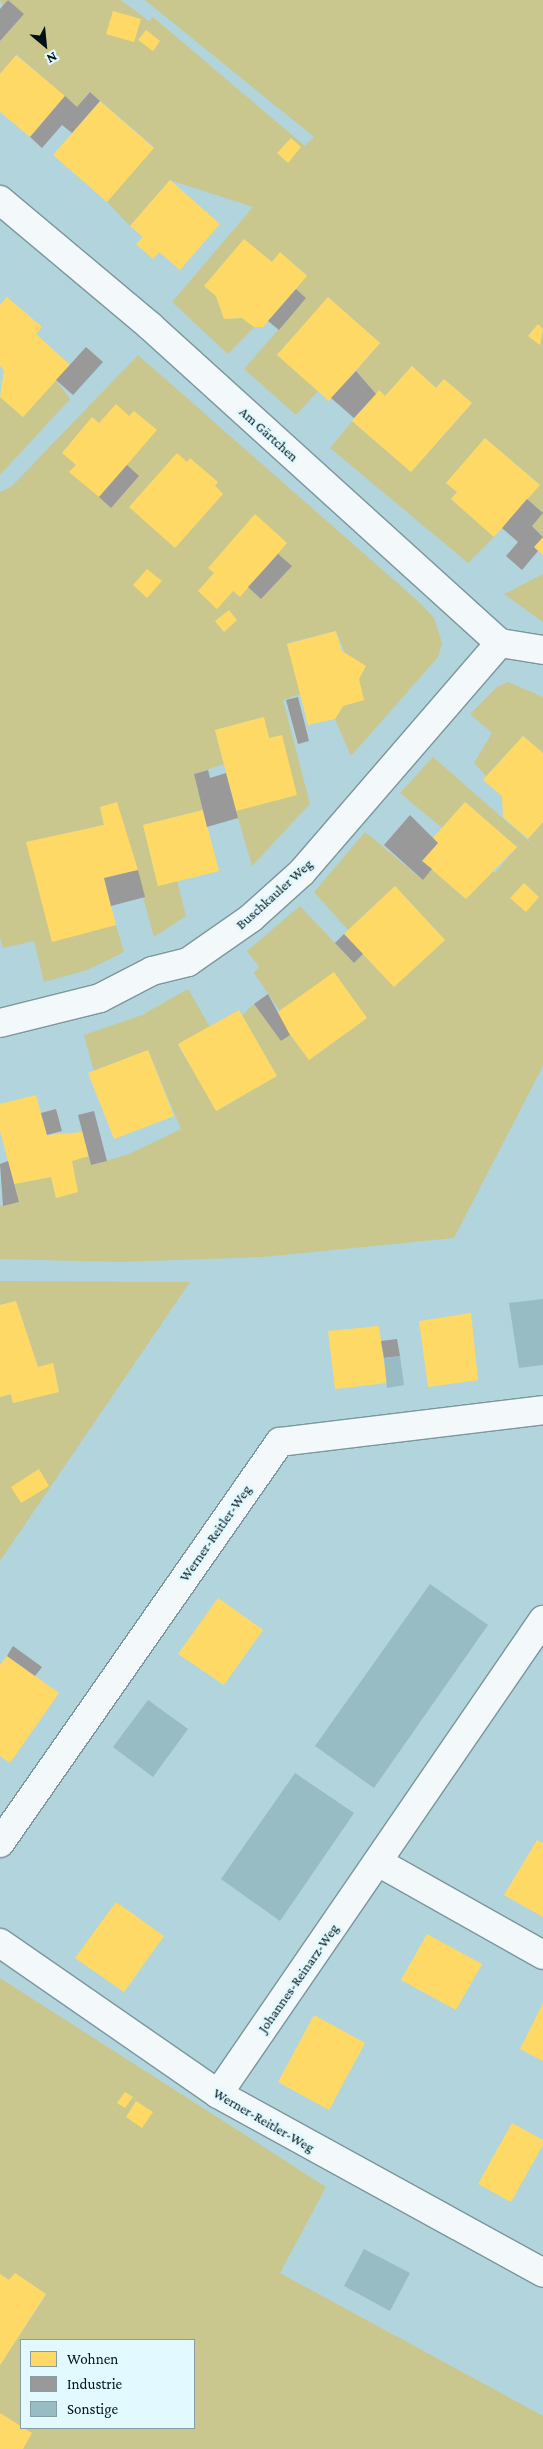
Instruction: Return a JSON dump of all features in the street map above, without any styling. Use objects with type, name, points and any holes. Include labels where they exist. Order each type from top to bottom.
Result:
[{"type":"street","name":"Am Gärtchen","points":[[0,200],[150,326],[500,643]]},
{"type":"street","points":[[500,643],[543,650]]},
{"type":"street","name":"Buschkauler Weg","points":[[0,1023],[100,998],[152,971],[188,962],[251,918],[302,872],[500,643]]},
{"type":"street","name":"Werner-Reitler-Weg","points":[[0,1844],[280,1442],[543,1410]]},
{"type":"street","name":"Johannes-Reinarz-Weg","points":[[218,2094],[541,1627]]},
{"type":"street","points":[[378,1862],[543,1954]]},
{"type":"street","name":"Werner-Reitler-Weg","points":[[0,1942],[218,2094],[543,2273]]},
{"type":"shaded area","points":[[0,0],[8,0],[3,6]]},
{"type":"shaded area","points":[[8,0],[121,0],[149,21],[153,17],[305,146],[314,137],[145,0],[543,0],[543,536],[532,526],[527,499],[539,484],[485,438],[446,483],[457,492],[451,499],[494,537],[468,563],[330,448],[352,421],[411,472],[472,403],[444,379],[436,388],[412,366],[385,396],[379,391],[376,394],[356,371],[380,343],[328,298],[277,355],[318,391],[296,415],[244,369],[306,298],[296,289],[307,275],[280,253],[272,262],[243,241],[216,296],[224,319],[242,318],[254,327],[228,354],[172,302],[253,207],[170,180],[130,226],[107,202],[154,147],[90,92],[77,107],[17,55],[0,74],[0,41],[24,14]]},
{"type":"shaded area","points":[[138,355],[419,602],[434,618],[442,643],[438,657],[351,756],[335,719],[343,706],[364,700],[336,631],[288,643],[300,694],[283,700],[310,804],[252,866],[236,811],[269,738],[263,717],[215,730],[224,764],[194,774],[203,810],[143,825],[158,886],[177,881],[186,916],[154,937],[117,803],[100,807],[104,825],[27,842],[52,941],[116,925],[124,952],[87,970],[44,982],[34,941],[3,948],[0,938],[0,492],[11,487]]},
{"type":"shaded area","points":[[56,380],[70,399],[0,475],[0,397],[23,417]]},
{"type":"shaded area","points":[[543,574],[543,622],[504,594]]},
{"type":"shaded area","points":[[508,682],[543,697],[543,753],[523,736],[486,776],[474,763],[492,733],[470,714],[497,687]]},
{"type":"shaded area","points":[[433,757],[539,850],[528,839],[543,822],[543,1066],[454,1238],[263,1257],[119,1262],[0,1259],[0,1206],[19,1202],[14,1184],[51,1177],[56,1198],[77,1192],[72,1161],[89,1156],[92,1165],[129,1154],[181,1129],[148,1050],[94,1071],[84,1035],[142,1015],[188,989],[210,1027],[178,1045],[217,1111],[276,1076],[242,1015],[254,1004],[281,1041],[290,1035],[309,1060],[367,1018],[280,1011],[254,973],[259,967],[247,951],[300,906],[354,963],[363,954],[394,987],[445,940],[395,886],[348,930],[314,892],[365,832],[423,880],[432,869],[466,899],[491,870],[495,873],[517,847],[465,802],[442,828],[400,793]]},
{"type":"shaded area","points":[[0,1281],[190,1282],[0,1561],[0,1397],[11,1394],[13,1403],[59,1391],[53,1364],[38,1367],[16,1301],[0,1305]]},
{"type":"shaded area","points":[[0,1978],[326,2187],[280,2273],[543,2416],[543,2449],[0,2449],[0,2365],[46,2295],[15,2273],[9,2280],[0,2274]]},
{"type":"building: Wohnen","points":[[113,11],[141,19],[134,42],[106,34]]},
{"type":"building: Wohnen","points":[[146,30],[160,41],[153,51],[138,40]]},
{"type":"building: Wohnen","points":[[16,55],[65,96],[30,137],[0,112],[0,74]]},
{"type":"building: Wohnen","points":[[100,101],[154,148],[107,202],[53,155]]},
{"type":"building: Wohnen","points":[[291,138],[301,147],[288,163],[277,153]]},
{"type":"building: Wohnen","points":[[170,180],[220,224],[180,270],[159,252],[153,259],[136,244],[143,237],[130,226]]},
{"type":"building: Wohnen","points":[[244,239],[272,262],[280,252],[307,276],[263,327],[254,327],[242,318],[224,319],[216,296],[204,286]]},
{"type":"building: Wohnen","points":[[7,297],[42,327],[36,334],[70,365],[23,417],[0,397],[4,370],[0,366],[0,305]]},
{"type":"building: Wohnen","points":[[328,297],[380,343],[329,401],[277,355]]},
{"type":"building: Wohnen","points":[[538,324],[543,329],[540,345],[528,336]]},
{"type":"building: Wohnen","points":[[412,366],[436,388],[444,379],[472,403],[411,472],[352,421],[379,390],[385,396]]},
{"type":"building: Wohnen","points":[[116,404],[129,416],[134,411],[157,430],[99,497],[69,472],[76,465],[62,453],[92,417],[99,423]]},
{"type":"building: Wohnen","points":[[485,438],[540,485],[494,537],[451,499],[457,492],[446,483]]},
{"type":"building: Wohnen","points":[[177,453],[187,462],[190,458],[218,482],[215,486],[223,494],[175,548],[129,507]]},
{"type":"building: Wohnen","points":[[255,514],[287,543],[240,597],[233,591],[217,609],[198,591],[214,573],[208,568]]},
{"type":"building: Wohnen","points":[[543,537],[543,555],[534,547]]},
{"type":"building: Wohnen","points":[[147,569],[162,581],[147,598],[133,585]]},
{"type":"building: Wohnen","points":[[229,610],[237,620],[224,632],[215,621]]},
{"type":"building: Wohnen","points":[[336,631],[342,651],[366,666],[359,679],[364,700],[343,706],[335,719],[308,725],[287,644]]},
{"type":"building: Wohnen","points":[[264,717],[269,738],[282,735],[297,795],[236,811],[215,730]]},
{"type":"building: Wohnen","points":[[523,736],[543,753],[543,822],[528,839],[503,817],[502,796],[483,780]]},
{"type":"building: Wohnen","points":[[117,802],[138,870],[104,878],[116,925],[52,942],[26,842],[104,825],[100,807]]},
{"type":"building: Wohnen","points":[[465,802],[517,847],[466,899],[422,861],[438,843],[433,838]]},
{"type":"building: Wohnen","points":[[203,810],[219,871],[158,886],[143,825]]},
{"type":"building: Wohnen","points":[[524,883],[539,897],[526,912],[510,898]]},
{"type":"building: Wohnen","points":[[395,886],[445,940],[394,987],[344,934]]},
{"type":"building: Wohnen","points":[[334,972],[367,1018],[309,1060],[275,1014]]},
{"type":"building: Wohnen","points":[[239,1010],[277,1076],[216,1111],[178,1044]]},
{"type":"building: Wohnen","points":[[148,1050],[174,1116],[114,1139],[88,1073]]},
{"type":"building: Wohnen","points":[[36,1095],[47,1135],[83,1132],[89,1156],[72,1161],[78,1192],[56,1198],[51,1177],[14,1184],[0,1131],[0,1104]]},
{"type":"building: Wohnen","points":[[16,1301],[38,1367],[53,1363],[59,1392],[13,1403],[11,1394],[0,1397],[0,1305]]},
{"type":"building: Wohnen","points":[[471,1313],[478,1380],[428,1387],[419,1321]]},
{"type":"building: Wohnen","points":[[379,1326],[387,1383],[335,1389],[328,1331]]},
{"type":"building: Wohnen","points":[[39,1469],[49,1486],[21,1503],[11,1487]]},
{"type":"building: Wohnen","points":[[218,1598],[263,1630],[224,1685],[178,1654]]},
{"type":"building: Wohnen","points":[[7,1656],[59,1693],[10,1763],[0,1756],[0,1665]]},
{"type":"building: Wohnen","points":[[537,1840],[543,1843],[543,1917],[504,1895]]},
{"type":"building: Wohnen","points":[[116,1902],[164,1936],[124,1992],[75,1958]]},
{"type":"building: Wohnen","points":[[427,1934],[482,1964],[456,2010],[401,1980]]},
{"type":"building: Wohnen","points":[[543,2003],[543,2061],[520,2049]]},
{"type":"building: Wohnen","points":[[314,2015],[365,2043],[329,2110],[278,2082]]},
{"type":"building: Wohnen","points":[[125,2092],[133,2097],[125,2108],[117,2103]]},
{"type":"building: Wohnen","points":[[136,2101],[153,2112],[142,2128],[126,2117]]},
{"type":"building: Wohnen","points":[[512,2123],[543,2140],[543,2145],[511,2202],[478,2184]]},
{"type":"building: Wohnen","points":[[15,2273],[46,2294],[0,2365],[0,2274],[9,2280]]},
{"type":"building: Wohnen","points":[[0,2413],[20,2426],[20,2429],[26,2429],[32,2433],[23,2449],[0,2449]]},
{"type":"building: Industrie","points":[[8,0],[24,14],[0,41],[0,9]]},
{"type":"building: Industrie","points":[[90,92],[100,101],[72,133],[62,125],[42,148],[30,137],[65,96],[77,107]]},
{"type":"building: Industrie","points":[[296,289],[306,298],[279,330],[268,321]]},
{"type":"building: Industrie","points":[[86,347],[103,362],[73,395],[56,380]]},
{"type":"building: Industrie","points":[[356,371],[376,394],[354,418],[331,398]]},
{"type":"building: Industrie","points":[[127,465],[139,476],[111,508],[99,497]]},
{"type":"building: Industrie","points":[[527,499],[543,513],[532,526],[543,537],[534,547],[538,551],[522,570],[506,556],[518,542],[502,528]]},
{"type":"building: Industrie","points":[[278,554],[292,566],[261,599],[248,587]]},
{"type":"building: Industrie","points":[[298,697],[309,741],[298,744],[286,700]]},
{"type":"building: Industrie","points":[[208,770],[210,778],[226,773],[238,818],[207,827],[194,774]]},
{"type":"building: Industrie","points":[[410,815],[438,843],[422,861],[432,869],[423,880],[384,845]]},
{"type":"building: Industrie","points":[[138,870],[145,897],[111,906],[104,878]]},
{"type":"building: Industrie","points":[[344,934],[363,954],[354,963],[335,943]]},
{"type":"building: Industrie","points":[[268,994],[290,1035],[281,1041],[254,1004]]},
{"type":"building: Industrie","points":[[56,1109],[62,1131],[47,1135],[41,1113]]},
{"type":"building: Industrie","points":[[94,1111],[107,1161],[91,1165],[78,1115]]},
{"type":"building: Industrie","points":[[8,1161],[19,1202],[3,1206],[0,1164]]},
{"type":"building: Industrie","points":[[397,1339],[400,1356],[384,1358],[381,1341]]},
{"type":"building: Industrie","points":[[13,1646],[42,1667],[35,1676],[7,1656]]},
{"type":"building: Sonstige","points":[[543,1299],[543,1365],[519,1368],[509,1303]]},
{"type":"building: Sonstige","points":[[400,1356],[404,1385],[387,1388],[384,1358]]},
{"type":"building: Sonstige","points":[[430,1584],[488,1625],[374,1788],[315,1746]]},
{"type":"building: Sonstige","points":[[148,1700],[188,1729],[153,1777],[113,1747]]},
{"type":"building: Sonstige","points":[[295,1773],[354,1813],[280,1921],[221,1879]]},
{"type":"building: Sonstige","points":[[364,2249],[410,2273],[390,2311],[344,2286]]}]
